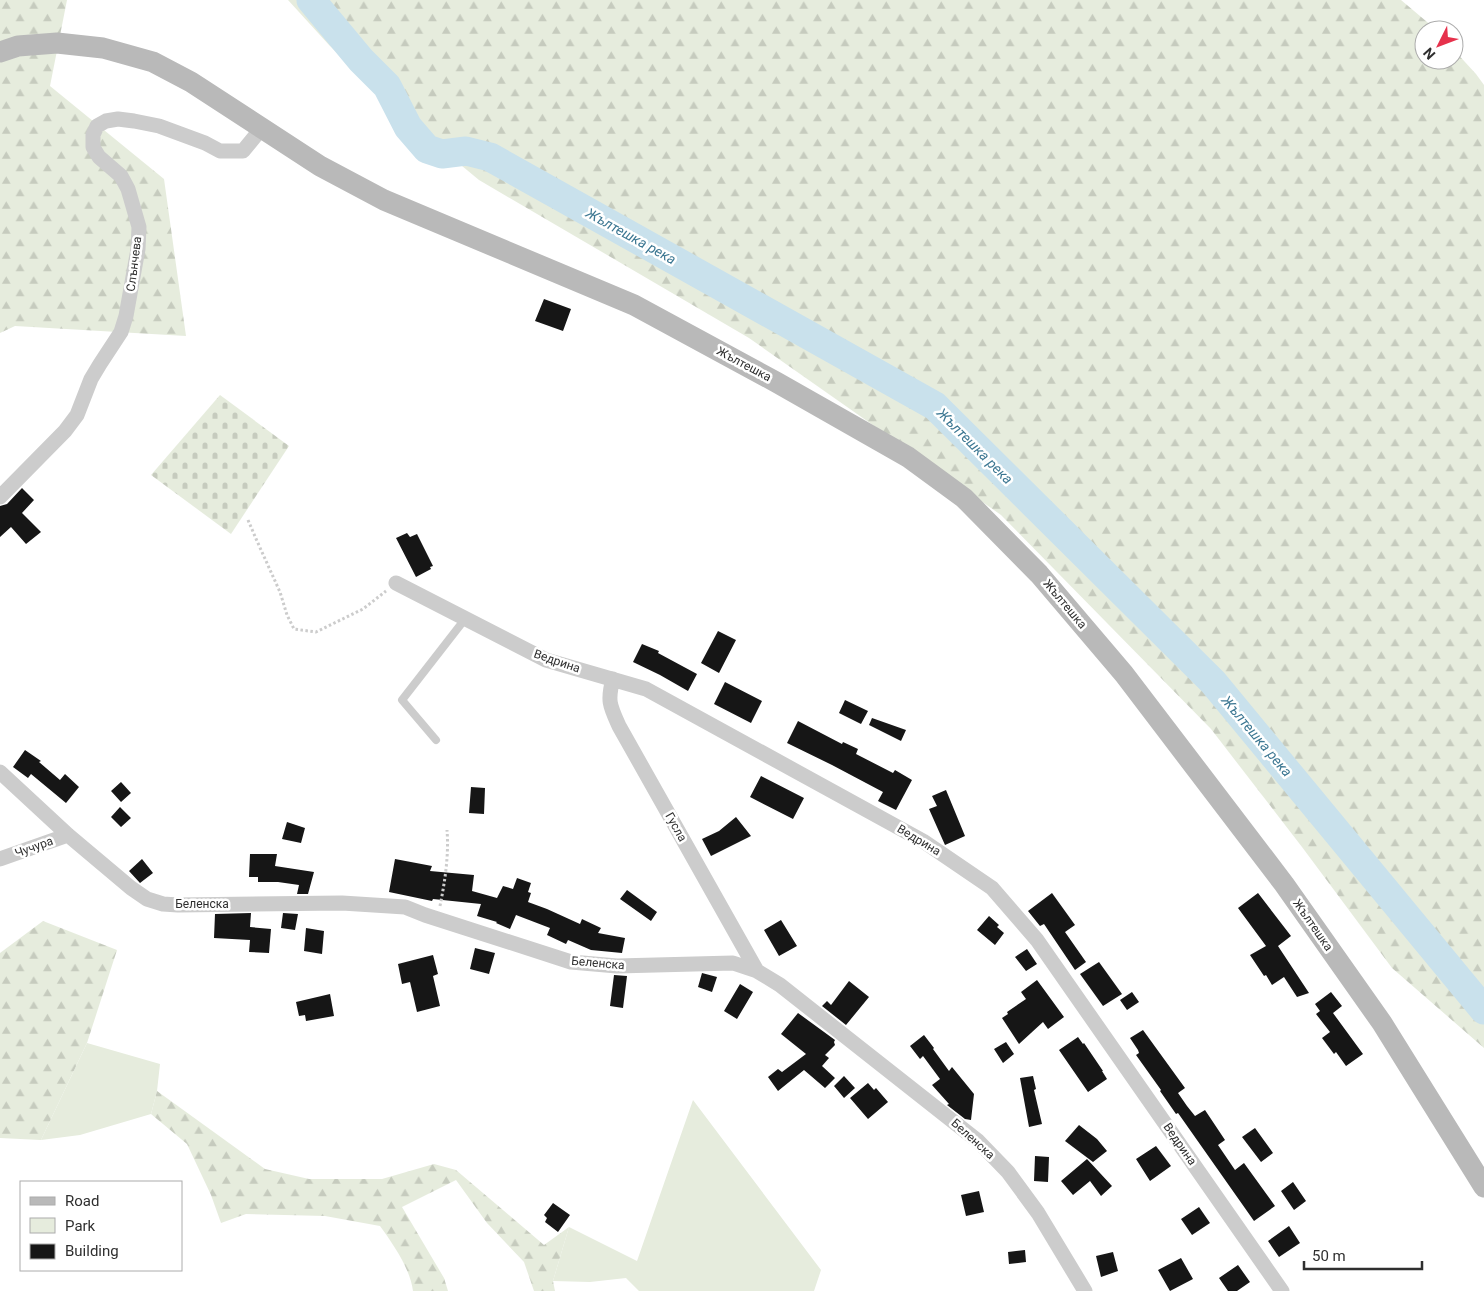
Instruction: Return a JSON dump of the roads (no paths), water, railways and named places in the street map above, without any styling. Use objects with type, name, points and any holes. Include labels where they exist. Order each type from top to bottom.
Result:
[{"type":"main road","name":"Жълтешка","points":[[0,52],[18,46],[57,43],[103,48],[153,62],[191,82],[320,166],[384,200],[634,306],[776,382],[908,457],[964,498],[1039,574],[1124,674],[1284,884],[1382,1022],[1484,1187]]},
{"type":"street","name":"Слънчева","points":[[0,497],[59,438],[77,415],[91,379],[121,332],[126,316],[138,249],[139,227],[128,188],[121,176],[92,147],[93,135],[97,126],[106,121],[118,119],[134,121],[159,126],[205,143],[220,151],[235,152],[243,152],[261,129]]},
{"type":"street","name":"Ведрина","points":[[396,583],[546,660],[646,689],[923,841],[992,888],[1036,940],[1282,1291]]},
{"type":"street","name":"Гусла","points":[[612,679],[609,693],[610,705],[619,726],[757,971]]},
{"type":"street","name":"Беленска","points":[[0,772],[68,835],[131,888],[147,899],[163,904],[342,902],[405,907],[571,962],[616,966],[732,963],[757,971],[780,985],[978,1141],[1008,1172],[1038,1213],[1085,1291]]},
{"type":"street","name":"Чучура","points":[[0,859],[68,835]]},
{"type":"lane","points":[[436,740],[402,700],[465,619]]},
{"type":"waterway","name":"Жълтешка река","points":[[311,0],[361,60],[387,86],[408,127],[427,149],[442,154],[466,151],[490,157],[935,406],[1213,682],[1484,1010]]}]
